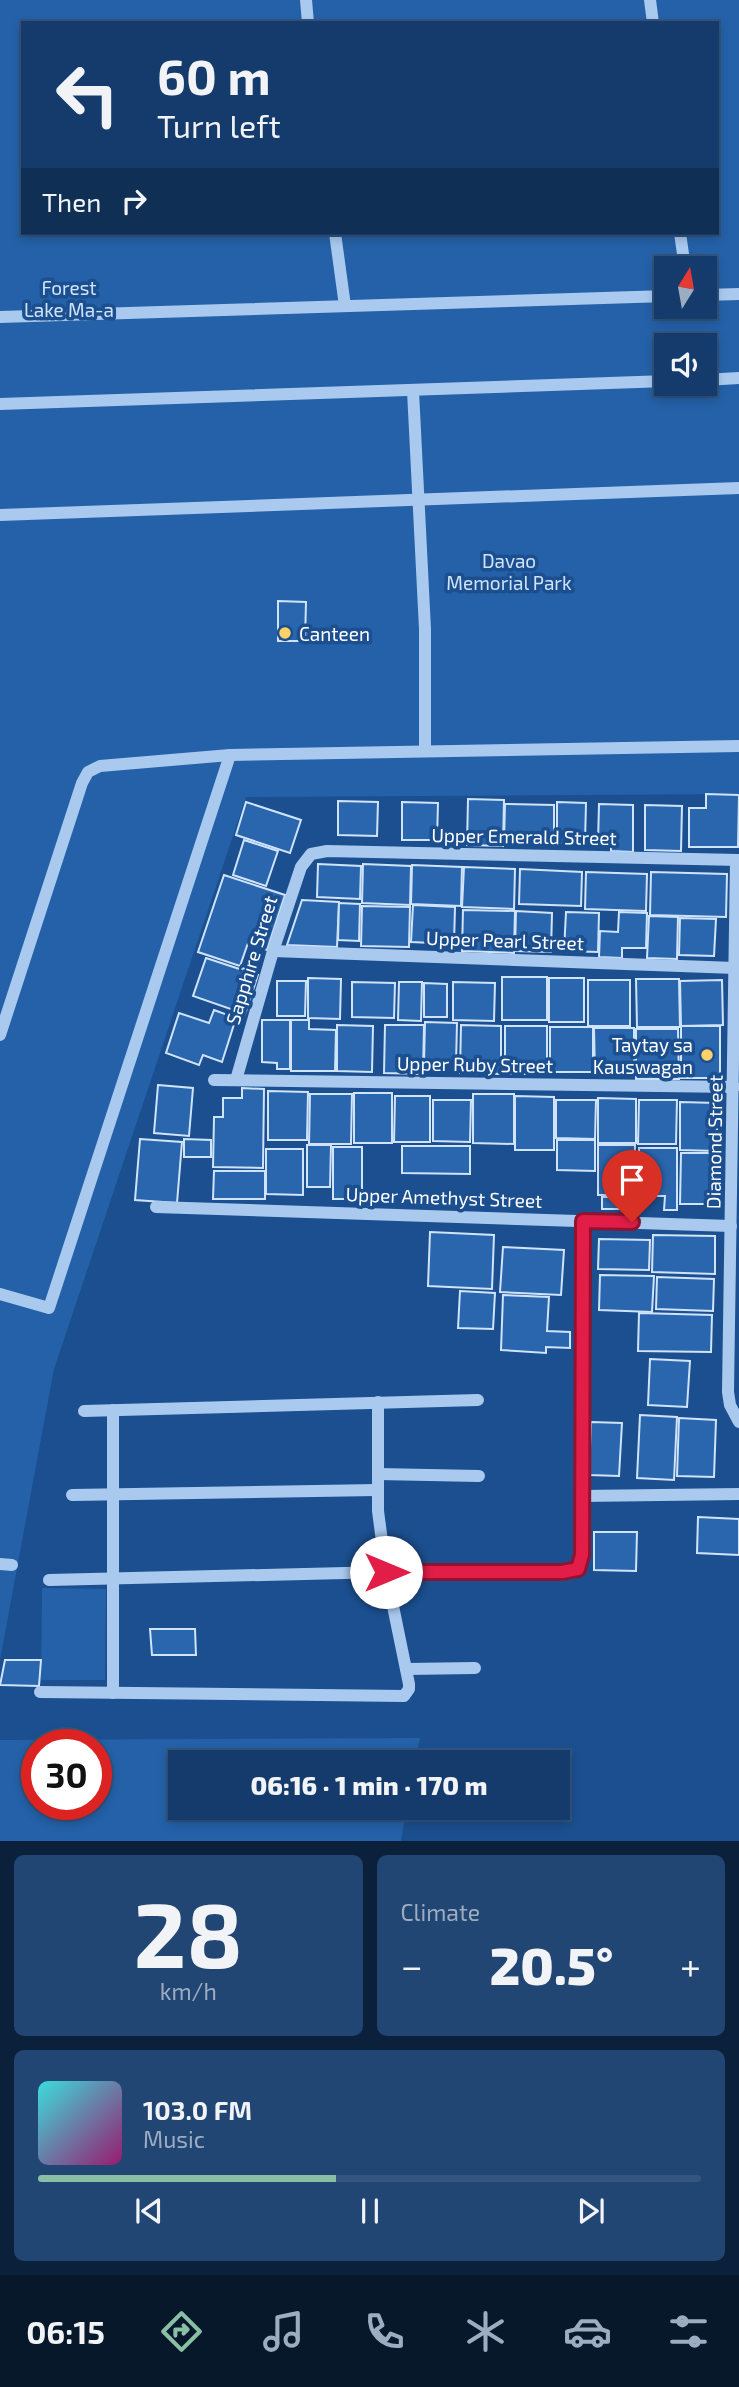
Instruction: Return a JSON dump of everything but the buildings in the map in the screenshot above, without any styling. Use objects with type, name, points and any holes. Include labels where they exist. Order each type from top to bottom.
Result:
[{"type":"street","points":[[306,0],[308,21]]},
{"type":"street","points":[[650,0],[653,21]]},
{"type":"street","points":[[335,235],[345,306]]},
{"type":"street","points":[[680,235],[683,256]]},
{"type":"street","points":[[718,295],[739,294]]},
{"type":"street","points":[[0,317],[654,296]]},
{"type":"street","points":[[717,379],[739,378]]},
{"type":"street","points":[[0,404],[654,382]]},
{"type":"street","points":[[413,391],[425,629],[425,751]]},
{"type":"street","points":[[0,515],[739,488]]},
{"type":"street","points":[[0,1035],[6,996],[66,828],[88,772],[100,766],[230,755],[739,746]]},
{"type":"street","points":[[0,1294],[49,1308],[230,755]]},
{"type":"street","name":"Upper Emerald Street","points":[[311,854],[341,851],[738,860]]},
{"type":"street","name":"Sapphire Street","points":[[236,1080],[273,951],[301,867],[311,854]]},
{"type":"street","name":"Diamond Street","points":[[738,860],[734,1232],[728,1392],[730,1405],[739,1422]]},
{"type":"street","name":"Upper Pearl Street","points":[[273,951],[737,975]]},
{"type":"street","name":"Upper Ruby Street","points":[[214,1080],[736,1095]]},
{"type":"street","name":"Upper Amethyst Street","points":[[156,1207],[583,1221],[734,1232]]},
{"type":"street","points":[[49,1580],[386,1572],[571,1572],[578,1569],[581,1563],[582,1496],[583,1221]]},
{"type":"street","points":[[84,1411],[478,1400]]},
{"type":"street","points":[[40,1692],[404,1696],[409,1689],[386,1572],[377,1490],[378,1402]]},
{"type":"street","points":[[113,1410],[113,1693]]},
{"type":"street","points":[[378,1474],[479,1476]]},
{"type":"street","points":[[72,1495],[377,1490]]},
{"type":"street","points":[[582,1496],[739,1494]]},
{"type":"street","points":[[406,1669],[475,1668]]},
{"type":"green space","name":"Davao Memorial Park","points":[[0,0],[739,0],[739,794],[246,797],[54,1369],[0,1660]]},
{"type":"green space","points":[[42,1588],[106,1589],[105,1680],[41,1680]]},
{"type":"green space","points":[[420,1738],[418,1750],[168,1750],[168,1820],[405,1820],[401,1841],[0,1841],[0,1740],[21,1740],[21,1820],[112,1820],[112,1739]]},
{"type":"place","name":"Canteen","points":[[285,633]]},
{"type":"place","name":"Taytay sa Kauswagan","points":[[707,1055]]},
{"type":"route","points":[[386,1572],[571,1572],[578,1569],[582,1555],[583,1221],[632,1222]]},
{"type":"park label","name":"Forest Lake Ma-a","points":[[69,298]]}]
